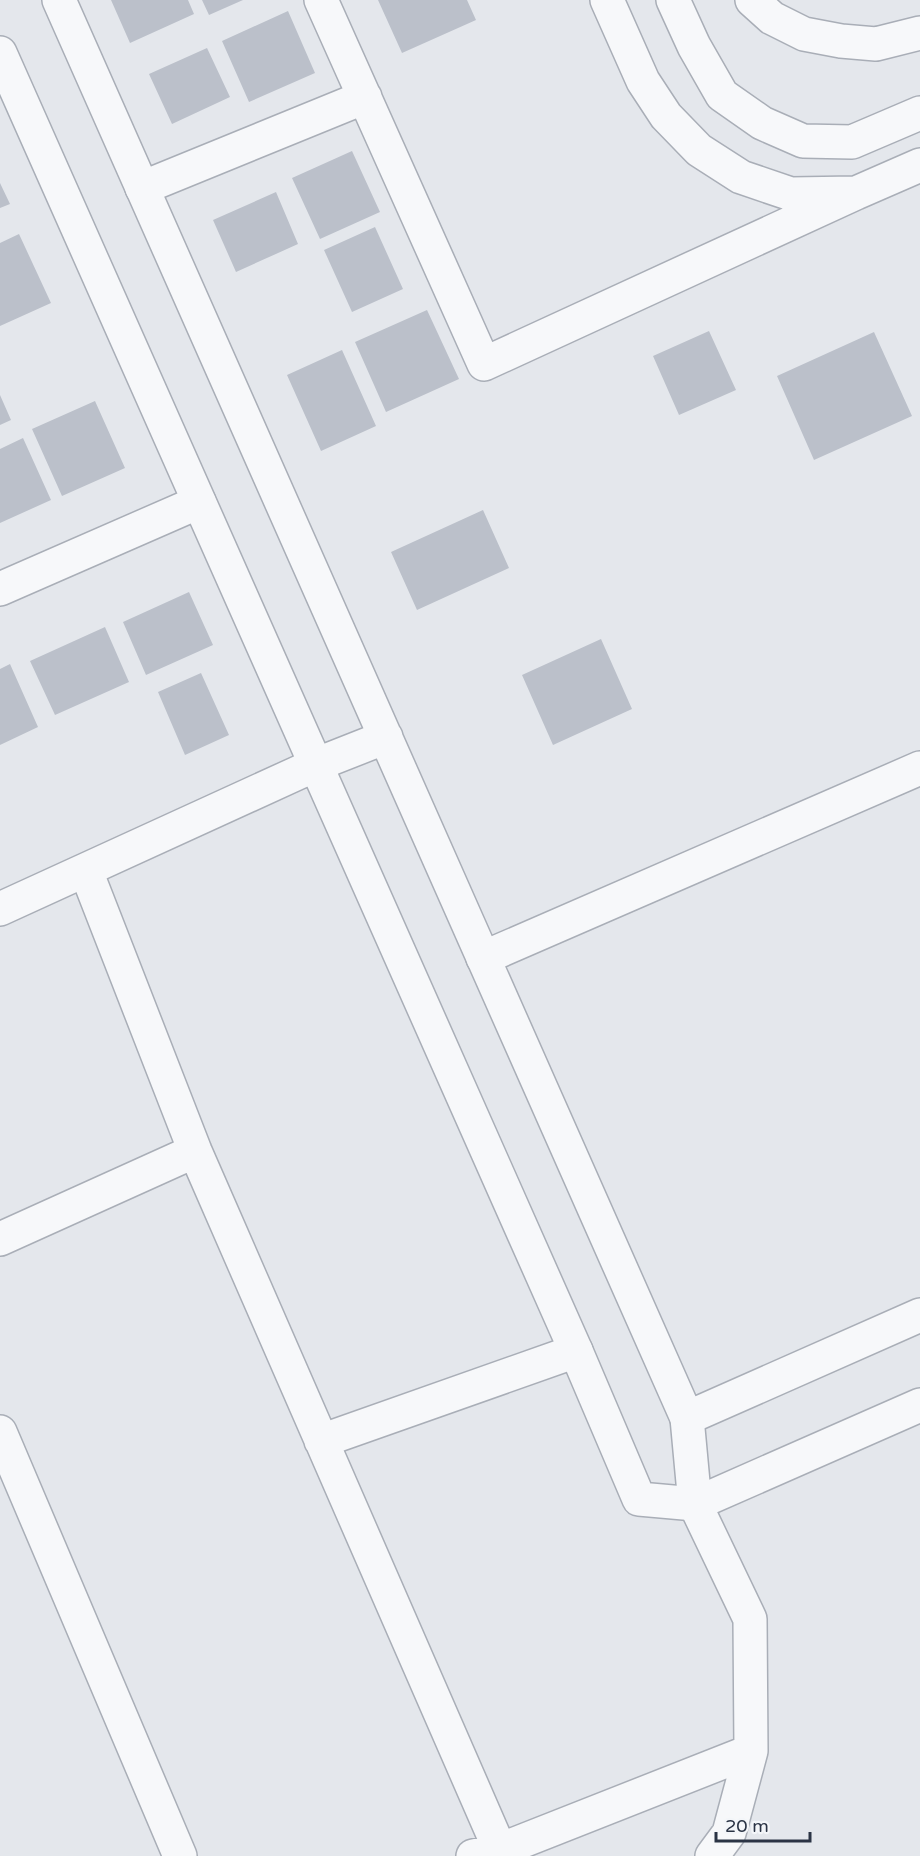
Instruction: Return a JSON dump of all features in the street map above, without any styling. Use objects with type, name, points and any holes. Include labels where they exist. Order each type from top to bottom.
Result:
[{"type":"street","points":[[59,0],[687,1418],[695,1504],[750,1619],[751,1751],[729,1833],[712,1856]]},
{"type":"street","points":[[321,0],[484,364],[920,165]]},
{"type":"street","points":[[607,0],[643,81],[666,117],[699,150],[741,177],[791,195],[856,193]]},
{"type":"street","points":[[673,0],[694,46],[722,95],[762,123],[803,141],[852,142],[920,113]]},
{"type":"street","points":[[752,0],[772,18],[804,34],[841,41],[876,44],[920,33]]},
{"type":"street","points":[[0,53],[576,1351],[639,1498],[695,1504],[920,1405]]},
{"type":"street","points":[[142,188],[365,97]]},
{"type":"street","points":[[0,589],[199,502]]},
{"type":"street","points":[[0,909],[315,765],[386,737]]},
{"type":"street","points":[[483,958],[920,768]]},
{"type":"street","points":[[86,871],[195,1151],[321,1441],[486,1853],[751,1751]]},
{"type":"street","points":[[0,1239],[195,1151]]},
{"type":"street","points":[[687,1418],[920,1315]]},
{"type":"street","points":[[321,1441],[576,1351]]},
{"type":"street","points":[[0,1432],[180,1856]]},
{"type":"building","points":[[111,0],[188,0],[194,14],[130,43]]},
{"type":"building","points":[[202,0],[243,0],[209,15]]},
{"type":"building","points":[[378,0],[467,0],[476,20],[402,53]]},
{"type":"building","points":[[288,11],[315,73],[249,102],[222,41]]},
{"type":"building","points":[[207,48],[230,97],[172,124],[149,74]]},
{"type":"building","points":[[352,151],[380,212],[320,239],[292,178]]},
{"type":"building","points":[[0,183],[10,204],[0,208]]},
{"type":"building","points":[[276,192],[298,244],[236,272],[213,220]]},
{"type":"building","points":[[375,227],[403,289],[352,312],[324,250]]},
{"type":"building","points":[[19,234],[51,303],[0,326],[0,243]]},
{"type":"building","points":[[427,310],[459,379],[386,412],[355,342]]},
{"type":"building","points":[[709,331],[736,390],[679,415],[653,356]]},
{"type":"building","points":[[874,332],[912,416],[814,460],[777,376]]},
{"type":"building","points":[[342,350],[376,426],[321,451],[287,375]]},
{"type":"building","points":[[0,395],[11,420],[0,425]]},
{"type":"building","points":[[95,401],[125,468],[62,496],[32,429]]},
{"type":"building","points":[[23,438],[51,500],[0,523],[0,449]]},
{"type":"building","points":[[483,510],[509,568],[417,610],[391,552]]},
{"type":"building","points":[[189,592],[213,645],[146,675],[123,622]]},
{"type":"building","points":[[105,627],[129,682],[55,715],[30,661]]},
{"type":"building","points":[[601,639],[632,709],[553,745],[522,675]]},
{"type":"building","points":[[10,664],[38,727],[0,745],[0,669]]},
{"type":"building","points":[[201,673],[229,735],[185,755],[158,692]]}]
